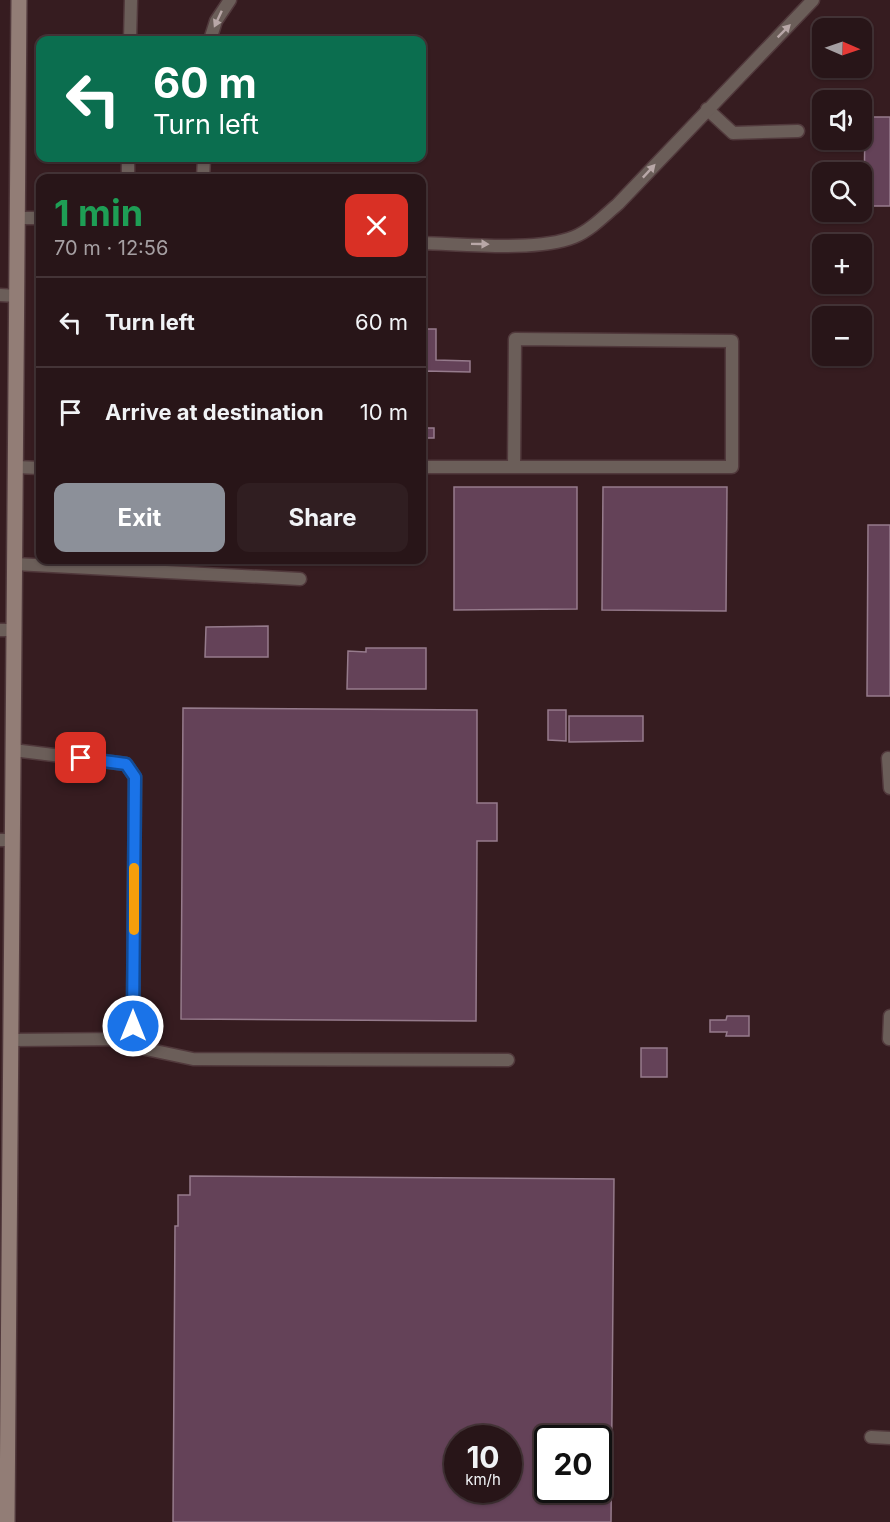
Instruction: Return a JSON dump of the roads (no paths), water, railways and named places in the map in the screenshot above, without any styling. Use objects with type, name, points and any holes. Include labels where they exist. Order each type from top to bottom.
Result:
[{"type":"street","points":[[7,1522],[5,1134],[11,1040],[6,840],[14,750],[7,630],[15,564],[19,0]]},
{"type":"lane","points":[[130,36],[131,0]]},
{"type":"lane","points":[[211,36],[216,21],[230,0]]},
{"type":"lane","points":[[426,243],[542,244],[574,237],[595,224],[618,204],[707,108],[813,0]]},
{"type":"lane","points":[[707,108],[733,133],[798,131]]},
{"type":"lane","points":[[18,218],[36,218]]},
{"type":"lane","points":[[0,295],[17,296]]},
{"type":"lane","points":[[426,468],[732,467],[732,341],[515,339],[514,467]]},
{"type":"lane","points":[[16,467],[36,468]]},
{"type":"lane","points":[[15,564],[300,579]]},
{"type":"lane","points":[[14,750],[126,764],[135,777],[133,1026],[125,1039]]},
{"type":"lane","points":[[888,758],[890,788]]},
{"type":"lane","points":[[889,1039],[890,1016]]},
{"type":"lane","points":[[11,1040],[125,1039],[141,1048],[193,1059],[508,1060]]},
{"type":"lane","points":[[871,1437],[890,1438]]}]
